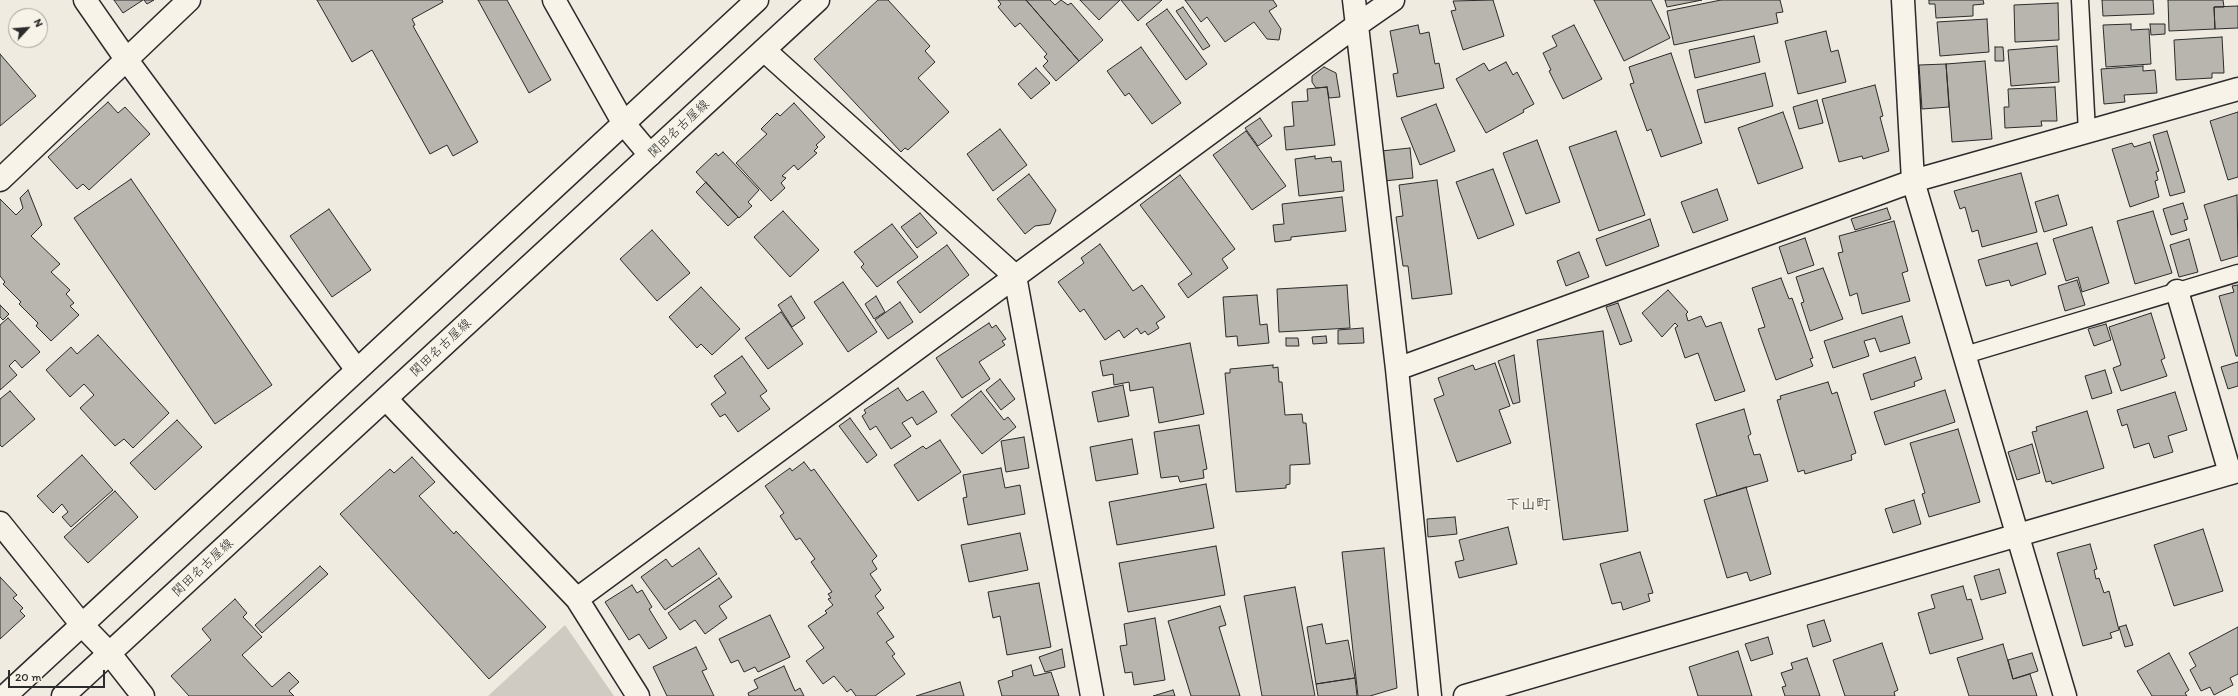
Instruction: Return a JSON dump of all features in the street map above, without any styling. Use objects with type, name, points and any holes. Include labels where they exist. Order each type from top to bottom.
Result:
[{"type":"street","points":[[85,0],[126,59],[357,370]]},
{"type":"street","points":[[0,180],[189,0]]},
{"type":"street","points":[[554,0],[624,124],[650,156]]},
{"type":"street","points":[[5,696],[757,0]]},
{"type":"street","name":"関田名古屋線","points":[[63,696],[818,0]]},
{"type":"street","points":[[1354,0],[1397,369],[1430,696]]},
{"type":"street","points":[[577,599],[1393,0]]},
{"type":"street","points":[[1903,0],[1913,181],[1965,355],[2016,535],[2065,696]]},
{"type":"street","points":[[764,50],[1015,276],[1092,696]]},
{"type":"street","points":[[1397,369],[1913,181],[2238,89]]},
{"type":"street","points":[[1465,696],[2234,472],[2177,291]]},
{"type":"street","points":[[386,399],[577,599],[638,696]]},
{"type":"street","points":[[0,523],[82,625],[110,654],[142,696]]},
{"type":"lane","points":[[2080,0],[2087,132]]},
{"type":"lane","points":[[1965,355],[2238,273]]},
{"type":"shaded area","points":[[565,625],[614,696],[488,696]]},
{"type":"building","points":[[114,0],[143,0],[123,13]]},
{"type":"building","points":[[144,0],[154,0],[147,4]]},
{"type":"building","points":[[317,0],[442,0],[443,2],[412,19],[415,25],[413,26],[478,142],[453,156],[447,145],[430,154],[372,50],[352,62]]},
{"type":"building","points":[[478,0],[507,0],[551,80],[529,93]]},
{"type":"building","points":[[878,0],[888,0],[930,46],[925,51],[935,62],[918,78],[949,112],[908,150],[905,148],[901,152],[814,59]]},
{"type":"building","points":[[998,0],[1026,0],[1079,61],[1056,81],[1043,66],[1048,61],[1044,57],[1047,54],[1020,23],[1015,27],[998,7],[1001,4]]},
{"type":"building","points":[[1026,0],[1050,0],[1055,5],[1061,0],[1068,5],[1071,3],[1103,40],[1079,61]]},
{"type":"building","points":[[1080,0],[1120,0],[1099,20]]},
{"type":"building","points":[[1121,0],[1162,0],[1138,21]]},
{"type":"building","points":[[1185,0],[1273,0],[1277,6],[1269,11],[1281,29],[1279,40],[1267,39],[1254,22],[1225,42],[1207,17],[1201,22]]},
{"type":"building","points":[[1493,0],[1504,36],[1463,50],[1451,11],[1456,10],[1453,1]]},
{"type":"building","points":[[1594,0],[1651,0],[1670,38],[1624,61]]},
{"type":"building","points":[[1665,0],[1702,0],[1667,7]]},
{"type":"building","points":[[1721,0],[1780,0],[1783,12],[1776,13],[1778,23],[1674,45],[1667,11]]},
{"type":"building","points":[[1929,0],[1983,0],[1984,4],[1973,5],[1973,16],[1936,18],[1935,4],[1929,4]]},
{"type":"building","points":[[2102,0],[2153,0],[2154,14],[2103,16]]},
{"type":"building","points":[[2168,0],[2223,0],[2224,7],[2214,7],[2215,29],[2169,31]]},
{"type":"building","points":[[2058,3],[2059,40],[2015,42],[2014,5]]},
{"type":"building","points":[[2238,6],[2238,28],[2215,29],[2214,7]]},
{"type":"building","points":[[1183,7],[1210,46],[1203,50],[1176,11]]},
{"type":"building","points":[[1167,9],[1207,64],[1186,80],[1146,24]]},
{"type":"building","points":[[1987,19],[1989,52],[1940,56],[1937,22]]},
{"type":"building","points":[[2131,24],[2131,30],[2149,29],[2151,64],[2106,67],[2103,25]]},
{"type":"building","points":[[2150,24],[2165,24],[2165,34],[2151,35]]},
{"type":"building","points":[[1418,25],[1420,34],[1429,32],[1435,64],[1439,63],[1444,88],[1397,97],[1393,74],[1398,73],[1390,31]]},
{"type":"building","points":[[1574,25],[1602,79],[1563,99],[1549,71],[1551,70],[1543,53],[1557,46],[1552,36]]},
{"type":"building","points":[[1826,31],[1831,52],[1838,50],[1846,82],[1798,94],[1785,41]]},
{"type":"building","points":[[1754,36],[1760,62],[1695,78],[1689,50]]},
{"type":"building","points":[[2222,37],[2224,73],[2212,73],[2212,78],[2176,80],[2174,40]]},
{"type":"building","points":[[2057,46],[2059,82],[2011,86],[2008,50]]},
{"type":"building","points":[[1141,47],[1181,103],[1152,124],[1129,93],[1125,96],[1107,71]]},
{"type":"building","points":[[1995,47],[2003,47],[2004,61],[1995,61]]},
{"type":"building","points":[[1671,53],[1702,143],[1661,157],[1651,129],[1647,131],[1630,84],[1634,83],[1629,67]]},
{"type":"building","points":[[0,54],[36,96],[0,126]]},
{"type":"building","points":[[1985,61],[1992,139],[1952,142],[1946,64]]},
{"type":"building","points":[[1506,62],[1513,75],[1517,72],[1534,104],[1523,110],[1524,112],[1486,133],[1456,79],[1484,63],[1489,71]]},
{"type":"building","points":[[1946,64],[1949,107],[1922,109],[1919,65]]},
{"type":"building","points":[[2143,66],[2143,71],[2155,70],[2157,93],[2124,95],[2125,102],[2104,104],[2101,69]]},
{"type":"building","points":[[1324,67],[1336,73],[1340,97],[1329,98],[1327,87],[1316,88],[1312,82],[1312,76]]},
{"type":"building","points":[[1036,68],[1050,83],[1031,99],[1018,84]]},
{"type":"building","points":[[1765,73],[1773,106],[1705,123],[1697,90]]},
{"type":"building","points":[[1875,85],[1883,116],[1880,117],[1889,151],[1863,159],[1862,156],[1839,162],[1822,99]]},
{"type":"building","points":[[1327,87],[1335,145],[1286,150],[1284,127],[1294,126],[1292,102],[1308,101],[1307,89]]},
{"type":"building","points":[[2055,87],[2057,121],[2041,121],[2042,126],[2005,128],[2004,107],[2009,107],[2008,89]]},
{"type":"building","points":[[1817,100],[1823,123],[1799,129],[1793,107]]},
{"type":"building","points":[[108,102],[118,113],[125,107],[150,134],[89,190],[83,184],[77,189],[48,157]]},
{"type":"building","points":[[794,103],[825,137],[816,145],[818,147],[814,151],[817,153],[798,170],[794,165],[782,176],[786,178],[781,183],[785,188],[771,201],[736,163],[767,134],[761,129],[777,113],[780,116]]},
{"type":"building","points":[[1436,104],[1455,151],[1420,165],[1401,118]]},
{"type":"building","points":[[1783,112],[1803,168],[1758,184],[1738,128]]},
{"type":"building","points":[[2238,112],[2238,177],[2228,180],[2210,121]]},
{"type":"building","points":[[1260,118],[1272,136],[1258,146],[1245,128]]},
{"type":"building","points":[[1000,129],[1027,165],[993,191],[967,154]]},
{"type":"building","points":[[1246,131],[1286,186],[1252,210],[1213,155]]},
{"type":"building","points":[[1616,131],[1645,215],[1599,231],[1569,147]]},
{"type":"building","points":[[2167,131],[2185,192],[2170,196],[2153,135]]},
{"type":"building","points":[[1537,140],[1560,202],[1526,214],[1503,153]]},
{"type":"building","points":[[2150,142],[2159,171],[2156,172],[2158,180],[2155,181],[2159,197],[2130,207],[2112,149],[2132,143],[2134,147]]},
{"type":"building","points":[[1410,148],[1413,178],[1384,181],[1381,151]]},
{"type":"building","points":[[723,152],[759,190],[748,202],[752,206],[739,218],[696,172],[716,153],[718,156]]},
{"type":"building","points":[[1315,156],[1315,159],[1331,157],[1332,162],[1341,161],[1344,191],[1299,196],[1295,159]]},
{"type":"building","points":[[1493,169],[1514,225],[1478,239],[1456,182]]},
{"type":"building","points":[[2021,173],[2037,232],[1982,247],[1978,230],[1972,232],[1965,207],[1960,209],[1954,191]]},
{"type":"building","points":[[1029,174],[1056,210],[1050,224],[1035,226],[1025,234],[997,199]]},
{"type":"building","points":[[1180,175],[1235,249],[1222,259],[1228,268],[1188,298],[1178,284],[1192,274],[1140,205]]},
{"type":"building","points":[[131,179],[272,385],[215,424],[74,218]]},
{"type":"building","points":[[1437,180],[1452,294],[1412,299],[1408,266],[1403,266],[1396,217],[1403,216],[1399,185]]},
{"type":"building","points":[[706,182],[738,217],[728,226],[696,192]]},
{"type":"building","points":[[1717,189],[1728,220],[1693,233],[1681,202]]},
{"type":"building","points":[[28,190],[42,225],[31,236],[60,264],[51,272],[70,290],[66,294],[74,303],[70,306],[79,315],[51,341],[36,326],[38,323],[19,304],[21,302],[3,284],[5,282],[0,276],[0,199],[16,215],[23,208],[20,198]]},
{"type":"building","points":[[2058,195],[2067,225],[2044,232],[2035,202]]},
{"type":"building","points":[[2237,195],[2238,256],[2221,261],[2204,205]]},
{"type":"building","points":[[1342,197],[1346,231],[1291,237],[1291,240],[1275,242],[1273,225],[1284,224],[1282,204]]},
{"type":"building","points":[[2183,203],[2188,219],[2184,220],[2187,230],[2171,235],[2163,209]]},
{"type":"building","points":[[1887,208],[1891,219],[1855,230],[1851,219]]},
{"type":"building","points":[[329,209],[371,270],[332,297],[290,236]]},
{"type":"building","points":[[783,211],[819,250],[790,277],[754,237]]},
{"type":"building","points":[[2153,211],[2172,273],[2135,284],[2117,221]]},
{"type":"building","points":[[920,213],[937,233],[917,248],[901,227]]},
{"type":"building","points":[[1650,219],[1659,246],[1606,266],[1596,239]]},
{"type":"building","points":[[1894,221],[1908,271],[1902,273],[1910,301],[1862,314],[1857,293],[1850,296],[1838,253],[1843,252],[1839,236]]},
{"type":"building","points":[[892,224],[918,257],[877,287],[861,267],[864,264],[854,252]]},
{"type":"building","points":[[2092,227],[2109,283],[2082,292],[2078,277],[2066,281],[2053,239]]},
{"type":"building","points":[[652,230],[690,273],[657,301],[620,259]]},
{"type":"building","points":[[1805,238],[1814,265],[1788,274],[1779,247]]},
{"type":"building","points":[[2189,239],[2198,272],[2179,277],[2170,245]]},
{"type":"building","points":[[2037,243],[2046,274],[2011,286],[2009,280],[1986,286],[1978,260]]},
{"type":"building","points":[[1100,244],[1133,291],[1142,285],[1165,317],[1156,323],[1159,328],[1148,335],[1145,331],[1141,334],[1137,328],[1124,338],[1119,330],[1105,340],[1084,309],[1080,312],[1058,282],[1084,263],[1081,258]]},
{"type":"building","points":[[947,245],[969,275],[920,313],[897,282]]},
{"type":"building","points":[[1579,252],[1589,277],[1566,286],[1557,261]]},
{"type":"building","points":[[1823,268],[1843,319],[1810,331],[1801,303],[1804,302],[1796,277]]},
{"type":"building","points":[[1781,278],[1789,299],[1792,298],[1813,358],[1810,359],[1813,366],[1776,380],[1758,329],[1765,327],[1752,288]]},
{"type":"building","points":[[2077,280],[2085,305],[2065,311],[2058,286]]},
{"type":"building","points":[[843,282],[877,332],[848,352],[814,302]]},
{"type":"building","points":[[1347,285],[1350,328],[1279,332],[1277,289]]},
{"type":"building","points":[[2238,285],[2238,356],[2236,356],[2219,296],[2234,292],[2232,286]]},
{"type":"building","points":[[701,287],[740,329],[712,355],[701,344],[697,348],[669,317]]},
{"type":"building","points":[[1668,290],[1688,312],[1686,314],[1688,321],[1701,316],[1706,327],[1721,322],[1745,391],[1715,401],[1698,353],[1685,358],[1675,328],[1678,326],[1675,323],[1662,337],[1642,313]]},
{"type":"building","points":[[1257,295],[1260,325],[1267,324],[1269,343],[1238,346],[1237,336],[1226,337],[1223,297]]},
{"type":"building","points":[[791,296],[805,318],[792,327],[778,305]]},
{"type":"building","points":[[876,296],[885,312],[874,319],[865,304]]},
{"type":"building","points":[[900,302],[913,322],[888,339],[875,320]]},
{"type":"building","points":[[1618,303],[1632,341],[1620,345],[1606,307]]},
{"type":"building","points":[[0,305],[9,314],[3,320],[0,317]]},
{"type":"building","points":[[781,312],[803,344],[768,369],[745,338]]},
{"type":"building","points":[[2151,313],[2165,358],[2161,360],[2167,376],[2121,391],[2113,368],[2121,365],[2109,327]]},
{"type":"building","points":[[1902,316],[1910,343],[1880,352],[1875,338],[1864,341],[1869,356],[1833,368],[1824,341]]},
{"type":"building","points":[[8,318],[40,352],[22,368],[15,360],[9,366],[17,375],[0,390],[0,325]]},
{"type":"building","points":[[989,323],[992,328],[996,325],[1006,339],[1002,341],[1005,345],[979,362],[990,379],[962,398],[936,358]]},
{"type":"building","points":[[2106,324],[2111,340],[2094,346],[2088,329]]},
{"type":"building","points":[[1363,328],[1364,343],[1338,344],[1338,330]]},
{"type":"building","points":[[1603,331],[1628,531],[1563,540],[1537,340]]},
{"type":"building","points":[[98,335],[169,413],[133,448],[124,439],[115,446],[80,408],[94,395],[84,384],[70,397],[46,370],[71,347],[77,354]]},
{"type":"building","points":[[1326,336],[1327,343],[1313,344],[1312,337]]},
{"type":"building","points":[[1286,338],[1298,338],[1299,346],[1286,346]]},
{"type":"building","points":[[1190,343],[1204,414],[1159,423],[1153,387],[1130,391],[1129,382],[1114,385],[1113,374],[1103,376],[1100,361]]},
{"type":"building","points":[[1514,355],[1520,402],[1513,404],[1498,361]]},
{"type":"building","points":[[742,356],[767,391],[760,396],[770,409],[738,432],[725,414],[720,417],[711,404],[726,393],[714,376]]},
{"type":"building","points":[[1915,357],[1922,379],[1914,382],[1915,386],[1871,400],[1863,374]]},
{"type":"building","points":[[2238,362],[2238,386],[2228,389],[2221,367]]},
{"type":"building","points":[[1495,363],[1510,406],[1499,410],[1511,443],[1457,462],[1434,399],[1444,395],[1438,378],[1473,365],[1475,370]]},
{"type":"building","points":[[1273,365],[1273,368],[1278,367],[1279,382],[1282,382],[1285,415],[1302,414],[1303,423],[1306,423],[1310,464],[1290,465],[1290,484],[1286,485],[1286,488],[1236,492],[1225,373],[1230,373],[1230,369]]},
{"type":"building","points":[[2105,370],[2112,393],[2092,399],[2085,376]]},
{"type":"building","points":[[1000,379],[1015,399],[1001,410],[986,390]]},
{"type":"building","points":[[1828,382],[1832,394],[1837,392],[1856,453],[1851,455],[1852,460],[1805,474],[1804,470],[1798,472],[1777,400],[1781,399],[1780,396]]},
{"type":"building","points":[[1123,385],[1129,416],[1098,422],[1092,392]]},
{"type":"building","points":[[898,388],[907,401],[923,391],[937,412],[917,425],[912,417],[902,423],[911,436],[891,449],[876,426],[870,430],[862,416],[866,413],[864,410]]},
{"type":"building","points":[[1945,390],[1955,422],[1885,445],[1874,412]]},
{"type":"building","points":[[10,391],[35,419],[2,447],[0,445],[0,399]]},
{"type":"building","points":[[981,391],[1004,420],[1008,417],[1016,427],[982,454],[951,415]]},
{"type":"building","points":[[2175,392],[2187,430],[2168,436],[2173,452],[2154,458],[2149,443],[2134,448],[2127,424],[2122,426],[2117,410]]},
{"type":"building","points":[[1744,409],[1751,434],[1748,436],[1754,455],[1760,454],[1768,481],[1717,496],[1696,424]]},
{"type":"building","points":[[2087,411],[2104,468],[2052,484],[2051,481],[2046,482],[2032,432],[2037,431],[2036,427]]},
{"type":"building","points":[[850,418],[877,455],[867,463],[839,426]]},
{"type":"building","points":[[177,420],[202,447],[155,490],[130,463]]},
{"type":"building","points":[[1199,425],[1207,469],[1203,470],[1204,478],[1180,482],[1178,476],[1161,478],[1154,432]]},
{"type":"building","points":[[1958,429],[1980,502],[1929,517],[1922,494],[1925,493],[1910,443]]},
{"type":"building","points":[[1024,437],[1029,468],[1006,472],[1001,441]]},
{"type":"building","points":[[1132,439],[1138,474],[1096,481],[1090,447]]},
{"type":"building","points":[[940,440],[961,472],[918,501],[894,465],[923,446],[926,449]]},
{"type":"building","points":[[2032,444],[2040,473],[2017,480],[2008,452]]},
{"type":"building","points":[[82,455],[113,490],[71,527],[62,517],[68,512],[62,504],[53,513],[37,496]]},
{"type":"building","points":[[412,457],[435,482],[419,496],[454,534],[456,531],[546,627],[489,679],[340,514],[390,469],[394,473]]},
{"type":"building","points":[[804,462],[811,471],[814,469],[877,556],[872,561],[877,569],[870,574],[881,590],[875,596],[884,608],[877,613],[894,637],[886,642],[895,654],[892,656],[905,674],[875,696],[856,696],[851,689],[847,692],[834,676],[823,684],[806,661],[824,648],[808,626],[827,613],[825,611],[833,605],[828,599],[831,598],[828,594],[832,592],[811,562],[815,559],[800,538],[796,540],[780,516],[784,513],[765,486],[790,468],[792,471]]},
{"type":"building","points":[[1001,468],[1005,488],[1020,485],[1025,514],[968,525],[963,498],[967,497],[963,475]]},
{"type":"building","points":[[1206,484],[1214,528],[1117,545],[1109,502]]},
{"type":"building","points":[[1746,487],[1771,574],[1750,581],[1747,572],[1727,578],[1704,500]]},
{"type":"building","points":[[115,491],[138,517],[88,563],[64,537]]},
{"type":"building","points":[[1914,500],[1921,524],[1893,533],[1885,509]]},
{"type":"building","points":[[1455,517],[1457,534],[1428,537],[1427,519]]},
{"type":"building","points":[[1508,527],[1517,564],[1459,578],[1455,562],[1464,560],[1459,540]]},
{"type":"building","points":[[2203,529],[2223,591],[2174,606],[2154,545]]},
{"type":"building","points":[[1020,533],[1028,570],[969,582],[961,545]]},
{"type":"building","points":[[2090,544],[2097,569],[2094,570],[2096,579],[2099,578],[2104,593],[2109,591],[2119,630],[2110,633],[2112,638],[2083,646],[2057,553]]},
{"type":"building","points":[[1216,546],[1225,595],[1128,612],[1119,563]]},
{"type":"building","points":[[699,548],[717,574],[665,610],[641,577],[666,559],[672,567]]},
{"type":"building","points":[[1384,548],[1397,688],[1370,696],[1358,696],[1342,552]]},
{"type":"building","points":[[1640,552],[1653,593],[1648,594],[1650,601],[1623,610],[1621,602],[1612,604],[1600,564]]},
{"type":"building","points":[[320,566],[328,574],[262,633],[255,625]]},
{"type":"building","points":[[1999,569],[2006,593],[1981,600],[1974,576]]},
{"type":"building","points":[[0,577],[17,595],[13,598],[23,608],[20,611],[25,616],[0,639]]},
{"type":"building","points":[[719,578],[732,597],[719,606],[727,618],[705,634],[695,620],[680,630],[668,613]]},
{"type":"building","points":[[1039,583],[1051,647],[1007,655],[1000,616],[993,618],[988,592]]},
{"type":"building","points":[[632,585],[637,593],[642,590],[652,607],[649,609],[667,638],[649,649],[639,634],[629,640],[605,602]]},
{"type":"building","points":[[1963,586],[1967,600],[1971,599],[1983,639],[1930,654],[1918,613],[1935,608],[1931,595]]},
{"type":"building","points":[[1295,587],[1315,696],[1262,696],[1244,596]]},
{"type":"building","points":[[235,599],[247,613],[243,617],[262,637],[242,655],[272,687],[289,672],[299,682],[289,691],[294,696],[189,696],[171,676],[211,640],[202,629]]},
{"type":"building","points":[[1220,606],[1226,625],[1219,627],[1240,696],[1191,696],[1168,621]]},
{"type":"building","points":[[770,615],[790,657],[758,672],[755,667],[744,672],[738,660],[731,663],[719,639]]},
{"type":"building","points":[[1155,618],[1165,680],[1134,685],[1132,672],[1125,673],[1120,646],[1127,645],[1124,624]]},
{"type":"building","points":[[1824,620],[1831,641],[1813,647],[1807,625]]},
{"type":"building","points":[[1322,624],[1326,644],[1348,640],[1355,678],[1316,684],[1307,627]]},
{"type":"building","points":[[2126,625],[2133,645],[2125,647],[2119,627]]},
{"type":"building","points":[[2238,627],[2238,674],[2230,678],[2233,685],[2214,695],[2210,687],[2201,691],[2190,670],[2196,666],[2189,653]]},
{"type":"building","points":[[1768,637],[1773,654],[1751,661],[1745,644]]},
{"type":"building","points":[[1882,643],[1898,690],[1894,692],[1895,696],[1845,696],[1833,660]]},
{"type":"building","points":[[2003,644],[2013,679],[2030,674],[2037,696],[1969,696],[1957,658]]},
{"type":"building","points":[[696,647],[707,669],[702,671],[714,696],[667,696],[653,667]]},
{"type":"building","points":[[1062,649],[1065,667],[1045,672],[1039,657]]},
{"type":"building","points":[[1738,651],[1752,696],[1698,696],[1689,667]]},
{"type":"building","points":[[2032,653],[2038,671],[2013,679],[2008,660]]},
{"type":"building","points":[[2169,653],[2189,690],[2185,693],[2187,696],[2152,696],[2137,671]]},
{"type":"building","points":[[1807,658],[1820,696],[1785,696],[1782,687],[1786,686],[1781,673],[1793,669],[1791,663]]},
{"type":"building","points":[[1031,665],[1034,676],[1051,672],[1059,696],[1002,696],[998,681],[1013,676],[1012,671]]},
{"type":"building","points":[[784,666],[795,691],[800,688],[804,696],[749,696],[748,693],[758,688],[754,680]]},
{"type":"building","points":[[1355,678],[1357,696],[1318,696],[1316,684]]},
{"type":"building","points":[[960,682],[964,696],[916,696]]},
{"type":"building","points":[[1173,690],[1175,696],[1153,696]]},
{"type":"district","name":"下山町","points":[[1528,505]]}]
